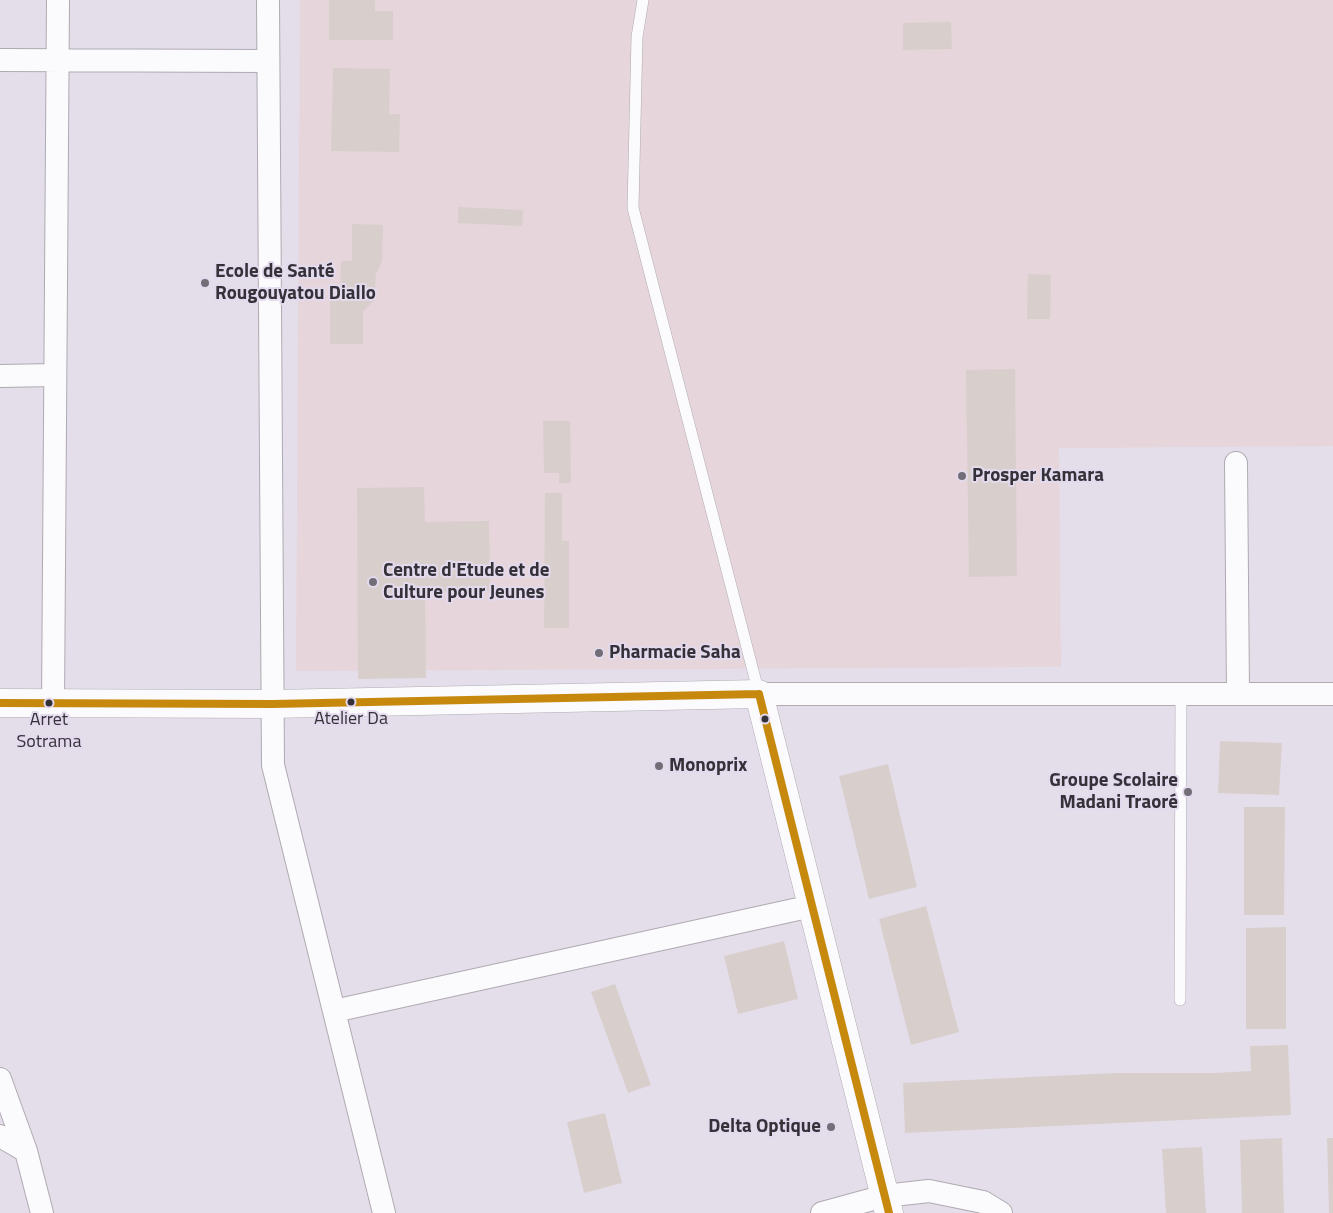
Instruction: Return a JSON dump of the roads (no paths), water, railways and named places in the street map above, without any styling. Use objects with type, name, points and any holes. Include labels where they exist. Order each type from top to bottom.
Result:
[{"type":"street","points":[[53,704],[58,0]]},
{"type":"street","points":[[268,0],[273,764],[384,1213]]},
{"type":"street","points":[[0,60],[268,60]]},
{"type":"street","points":[[0,376],[55,375]]},
{"type":"street","points":[[1236,463],[1238,693]]},
{"type":"street","points":[[760,694],[886,1205]]},
{"type":"street","points":[[0,703],[272,704],[760,694],[1333,694]]},
{"type":"street","points":[[334,1011],[812,906]]},
{"type":"street","points":[[0,1080],[26,1151],[42,1213]]},
{"type":"street","points":[[0,1136],[26,1151]]},
{"type":"street","points":[[822,1213],[886,1205],[929,1191],[983,1202],[1001,1213]]},
{"type":"lane","points":[[643,0],[637,37],[634,208],[760,694]]},
{"type":"lane","points":[[1180,1000],[1181,693]]},
{"type":"place","name":"Ecole de Santé Rougouyatou Diallo","points":[[205,283]]},
{"type":"place","name":"Prosper Kamara","points":[[962,476]]},
{"type":"place","name":"Centre d'Etude et de Culture pour Jeunes","points":[[373,582]]},
{"type":"place","name":"Pharmacie Saha","points":[[599,653]]},
{"type":"place","name":"Atelier Da","points":[[351,702]]},
{"type":"place","name":"Arret Sotrama","points":[[49,703]]},
{"type":"place","name":"Monoprix","points":[[659,766]]},
{"type":"place","name":"Groupe Scolaire Madani Traoré","points":[[1188,792]]},
{"type":"place","name":"Delta Optique","points":[[831,1127]]}]
